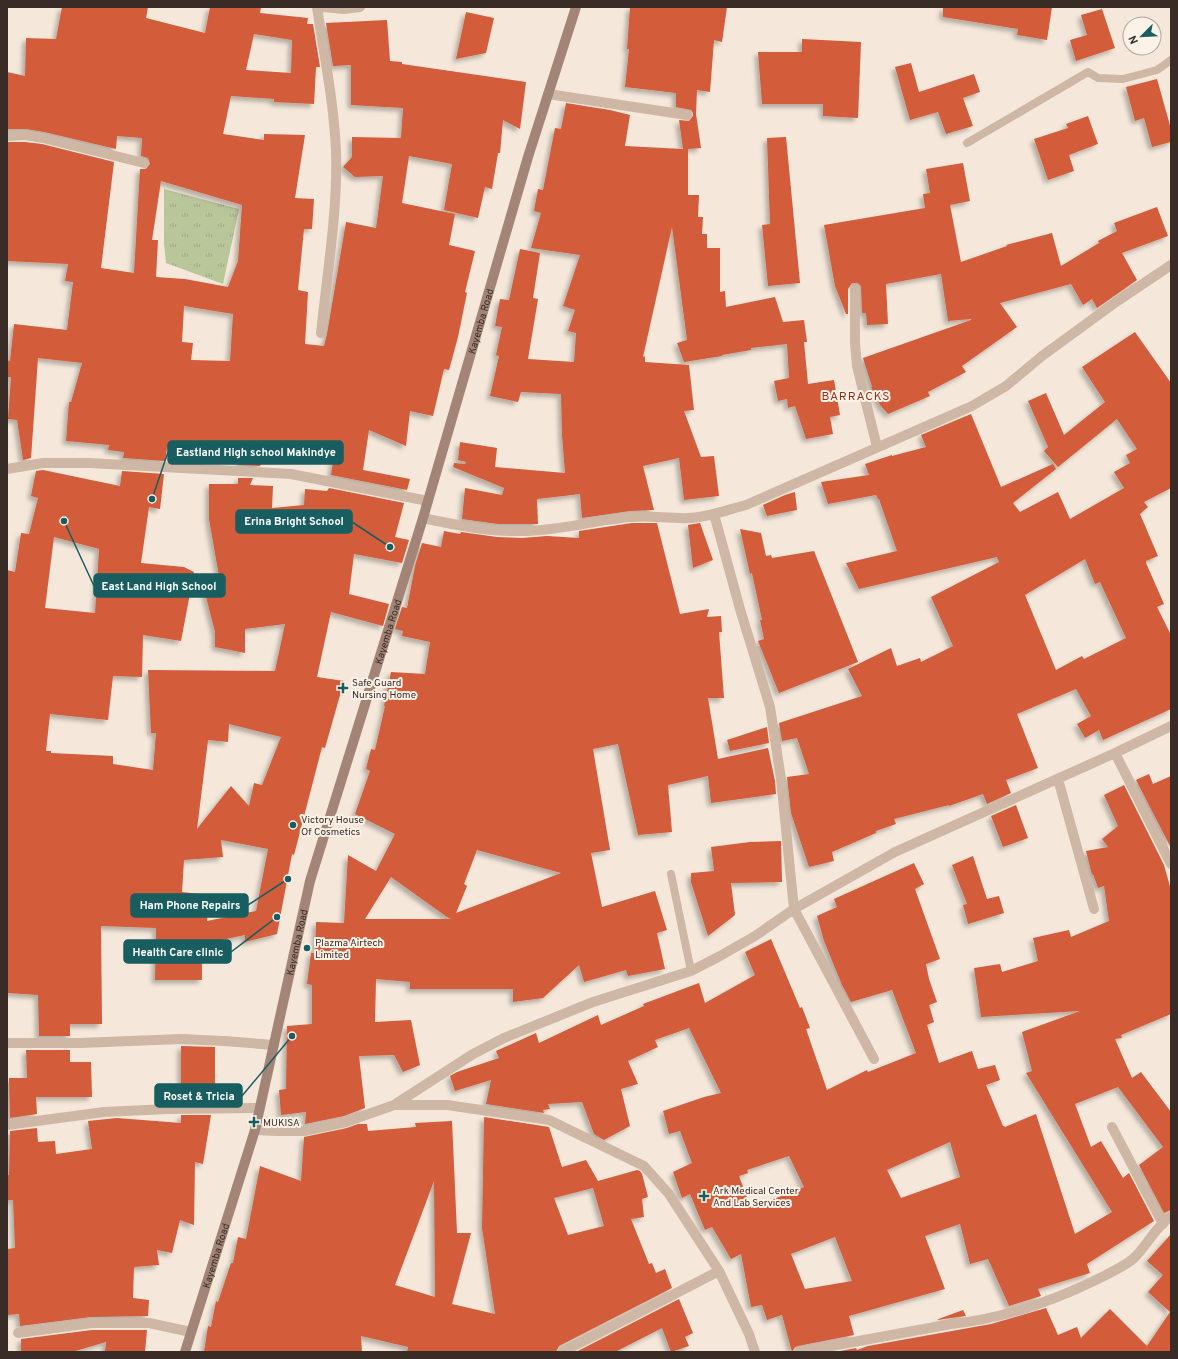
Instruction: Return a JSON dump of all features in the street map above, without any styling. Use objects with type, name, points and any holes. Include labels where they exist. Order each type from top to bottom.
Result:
[{"type":"street","points":[[316,7],[333,114],[336,153],[334,212],[321,333]]},
{"type":"street","points":[[323,7],[338,9],[360,7]]},
{"type":"street","name":"Kayemba Road","points":[[185,1352],[255,1130],[310,881],[423,518],[526,164],[576,7]]},
{"type":"street","points":[[548,94],[688,115]]},
{"type":"street","points":[[7,136],[25,135],[43,138],[144,163]]},
{"type":"street","points":[[423,518],[482,529],[523,531],[556,528],[617,518],[648,516],[689,518],[714,514],[746,504],[972,406],[1006,386],[1042,356],[1116,302],[1171,266]]},
{"type":"street","points":[[855,289],[855,342],[857,366],[877,447]]},
{"type":"street","points":[[7,469],[43,463],[89,463],[291,474],[428,501]]},
{"type":"street","points":[[714,514],[770,707],[781,779],[794,909],[874,1060]]},
{"type":"street","points":[[255,1130],[304,1131],[346,1122],[394,1104],[473,1054],[504,1038],[593,1002],[691,972],[749,939],[794,909],[895,852],[1115,753],[1171,726]]},
{"type":"street","points":[[1115,753],[1171,864]]},
{"type":"street","points":[[1058,779],[1094,909]]},
{"type":"street","points":[[7,1043],[80,1043],[180,1039],[224,1040],[274,1045]]},
{"type":"street","points":[[394,1104],[447,1105],[549,1120],[644,1166],[669,1194],[720,1271],[749,1334],[755,1352]]},
{"type":"street","points":[[7,1126],[104,1112],[167,1108],[259,1108]]},
{"type":"street","points":[[1112,1127],[1163,1224]]},
{"type":"street","points":[[799,1352],[951,1324],[970,1322],[1050,1300],[1076,1290],[1098,1279],[1132,1259],[1171,1216]]},
{"type":"street","points":[[562,1352],[720,1271]]},
{"type":"street","points":[[18,1333],[92,1323],[149,1323],[191,1332]]},
{"type":"lane","points":[[967,143],[1088,72],[1098,78],[1123,79],[1157,70],[1171,60]]},
{"type":"lane","points":[[671,874],[691,972]]},
{"type":"green space","points":[[164,189],[239,209],[223,284],[166,263],[164,244]]},
{"type":"building","points":[[62,7],[148,7],[146,18],[205,33],[210,7],[261,7],[260,13],[308,18],[307,24],[313,24],[320,67],[316,67],[314,104],[274,102],[274,99],[231,96],[223,134],[264,140],[264,134],[305,135],[295,198],[314,199],[312,229],[304,229],[298,290],[308,292],[305,344],[324,346],[346,222],[376,228],[383,176],[355,177],[343,167],[352,157],[352,137],[401,138],[403,108],[351,105],[351,65],[333,66],[326,23],[387,20],[390,61],[526,82],[520,129],[503,120],[500,153],[498,153],[492,189],[485,187],[478,218],[444,210],[452,164],[409,156],[402,203],[455,214],[449,245],[475,251],[465,292],[467,293],[458,337],[449,370],[444,369],[433,416],[410,411],[406,446],[369,430],[363,470],[410,479],[407,490],[331,475],[334,455],[287,450],[287,452],[267,451],[260,466],[239,465],[239,452],[203,450],[203,448],[167,448],[165,461],[123,458],[124,452],[108,450],[109,445],[66,441],[69,402],[71,402],[82,363],[38,358],[31,458],[23,460],[17,420],[8,419],[11,377],[7,377],[7,360],[10,361],[14,324],[67,330],[73,282],[65,281],[68,264],[7,261],[7,142],[42,144],[114,162],[101,268],[134,273],[140,169],[146,169],[150,164],[148,158],[141,156],[142,138],[117,136],[116,149],[44,132],[26,129],[7,129],[7,72],[25,76],[26,38],[56,39]],"holes":[[[254,34],[292,40],[291,73],[246,70]],[[161,181],[242,205],[238,261],[228,287],[185,279],[156,277],[158,240],[152,240]],[[184,306],[233,314],[230,361],[191,360],[193,343],[182,342]]]},
{"type":"building","points":[[630,7],[727,7],[722,42],[714,40],[710,92],[697,90],[696,114],[701,148],[688,149],[688,195],[699,195],[698,217],[703,217],[702,234],[707,234],[707,248],[720,248],[720,292],[725,291],[726,307],[775,297],[783,322],[804,320],[807,342],[804,342],[808,384],[834,380],[840,415],[830,417],[833,434],[806,439],[795,406],[788,408],[787,399],[778,401],[774,381],[789,378],[787,344],[751,348],[751,350],[684,362],[677,343],[687,340],[672,227],[643,357],[645,356],[645,362],[689,365],[694,410],[684,411],[701,457],[714,456],[719,496],[684,500],[679,458],[643,466],[654,510],[630,511],[582,518],[580,494],[537,499],[538,524],[498,524],[462,519],[465,488],[502,495],[504,488],[453,467],[454,463],[465,464],[466,462],[458,460],[460,442],[497,448],[495,467],[565,473],[561,394],[521,392],[518,402],[490,396],[499,356],[496,355],[502,327],[495,326],[500,299],[509,300],[520,249],[540,253],[533,298],[538,299],[528,359],[574,362],[576,333],[568,331],[575,310],[563,306],[580,255],[531,248],[541,213],[534,211],[538,189],[543,190],[555,128],[561,129],[566,103],[610,110],[630,115],[625,146],[683,149],[679,120],[689,121],[693,116],[693,113],[691,110],[676,107],[676,93],[625,87],[629,49],[627,49]]},
{"type":"building","points":[[943,7],[1052,7],[1047,40],[1017,35],[1018,29],[943,17]]},
{"type":"building","points":[[1102,9],[1115,48],[1076,61],[1070,40],[1087,35],[1081,15]]},
{"type":"building","points":[[466,12],[494,18],[486,53],[456,59]]},
{"type":"building","points":[[802,39],[861,42],[858,118],[823,116],[823,104],[762,104],[758,52],[802,52]]},
{"type":"building","points":[[911,63],[919,92],[974,74],[980,92],[963,98],[973,126],[946,134],[938,112],[910,120],[895,67]]},
{"type":"building","points":[[1157,79],[1171,129],[1171,142],[1152,147],[1144,118],[1135,121],[1126,87]]},
{"type":"building","points":[[1088,116],[1098,144],[1069,155],[1074,171],[1048,180],[1034,139],[1068,128],[1066,124]]},
{"type":"building","points":[[786,137],[800,283],[768,286],[762,225],[770,224],[767,138]]},
{"type":"building","points":[[963,163],[970,201],[950,205],[961,262],[1007,246],[1006,245],[1052,233],[1061,266],[1099,243],[1098,241],[1117,231],[1114,223],[1157,207],[1168,236],[1122,253],[1137,280],[1097,308],[1092,299],[1083,305],[1071,284],[1000,303],[1017,327],[962,366],[966,372],[928,392],[930,396],[888,414],[880,405],[871,387],[863,358],[971,319],[948,321],[941,274],[886,284],[888,324],[867,325],[866,313],[862,313],[861,286],[858,283],[852,283],[848,289],[848,314],[846,314],[835,286],[824,225],[925,208],[923,194],[930,193],[926,169]]},
{"type":"building","points":[[1135,332],[1171,383],[1171,488],[1144,502],[1148,507],[1140,514],[1158,556],[1146,561],[1146,563],[1164,604],[1157,607],[1171,635],[1171,709],[1103,740],[1099,730],[1085,738],[1077,724],[1091,716],[1076,689],[1017,714],[1038,768],[1006,780],[1011,793],[987,804],[983,794],[949,806],[894,819],[896,824],[876,831],[876,833],[832,852],[834,861],[809,867],[791,813],[787,777],[809,774],[797,738],[782,741],[779,723],[862,696],[848,669],[891,648],[897,666],[920,658],[921,662],[953,646],[931,597],[999,562],[997,557],[859,589],[846,563],[897,551],[879,499],[876,495],[828,504],[821,482],[869,475],[865,464],[892,455],[926,447],[921,435],[971,414],[1001,487],[1053,464],[1056,469],[1013,503],[1020,512],[1058,492],[1070,519],[1124,488],[1114,472],[1130,463],[1126,455],[1137,449],[1117,419],[1058,467],[1044,451],[1048,447],[1028,401],[1046,393],[1064,435],[1105,402],[1082,367]],"holes":[[[1085,559],[1095,584],[1100,582],[1126,638],[1084,659],[1082,656],[1056,670],[1025,595]]]},
{"type":"building","points":[[43,470],[120,486],[122,471],[164,474],[160,509],[149,507],[141,563],[184,567],[194,572],[181,641],[143,635],[142,677],[113,676],[108,720],[50,714],[46,751],[51,751],[51,753],[113,756],[113,764],[153,770],[156,733],[151,733],[148,670],[275,671],[285,624],[245,629],[245,653],[215,647],[215,632],[201,577],[221,588],[209,519],[209,484],[238,484],[238,478],[253,478],[250,485],[273,486],[272,508],[304,505],[305,489],[327,491],[329,488],[404,503],[395,537],[409,540],[402,563],[354,554],[349,594],[389,604],[383,626],[331,612],[317,677],[344,681],[325,748],[322,747],[294,855],[292,854],[277,934],[245,942],[245,935],[202,944],[202,980],[155,980],[156,928],[101,926],[102,1024],[70,1024],[70,1036],[39,1036],[38,995],[7,993],[7,570],[15,572],[21,533],[29,534],[38,498],[31,496],[36,471]],"holes":[[[54,537],[99,549],[95,613],[45,608]],[[229,724],[281,737],[262,785],[254,783],[249,806],[231,786],[197,829],[208,740],[228,742]],[[221,840],[268,849],[256,911],[207,921],[209,895],[182,892],[184,860],[223,857]]]},
{"type":"building","points":[[795,492],[797,510],[767,516],[763,505]]},
{"type":"building","points":[[632,523],[657,523],[680,614],[709,609],[707,617],[721,616],[722,632],[719,632],[724,698],[708,698],[718,759],[768,748],[775,781],[776,794],[711,803],[708,776],[668,785],[672,832],[638,835],[618,744],[593,749],[610,850],[591,853],[602,907],[655,891],[667,930],[657,933],[665,969],[628,976],[626,970],[584,982],[579,965],[543,998],[513,1002],[513,989],[410,989],[410,982],[376,979],[375,1022],[411,1020],[420,1065],[403,1072],[394,1055],[359,1056],[365,1108],[344,1116],[305,1124],[306,1112],[281,1115],[279,1090],[286,1089],[287,1026],[312,1024],[312,985],[307,984],[311,953],[315,953],[316,922],[344,923],[348,855],[376,871],[395,834],[355,814],[370,771],[366,769],[371,749],[375,750],[391,672],[425,674],[430,642],[402,636],[403,631],[395,629],[402,607],[407,608],[415,566],[422,543],[441,547],[444,531],[497,537],[522,538],[547,536],[579,538],[579,531]],"holes":[[[477,850],[561,873],[456,913],[467,886],[464,884]],[[391,877],[447,917],[451,919],[365,919]]]},
{"type":"building","points":[[700,523],[713,560],[693,568],[688,525]]},
{"type":"building","points":[[740,529],[761,533],[766,556],[771,555],[772,558],[814,551],[858,662],[779,693],[758,641],[764,639],[760,620],[762,620],[752,573],[750,574]]},
{"type":"building","points":[[767,727],[769,743],[730,751],[727,740]]},
{"type":"building","points":[[1149,774],[1153,784],[1171,776],[1171,848],[1136,780]]},
{"type":"building","points":[[1124,785],[1164,865],[1171,890],[1171,1014],[1121,1035],[1122,1038],[1115,1039],[1132,1078],[1141,1072],[1171,1112],[1171,1210],[1164,1213],[1139,1165],[1163,1147],[1118,1087],[1075,1104],[1091,1147],[1101,1141],[1123,1178],[1129,1173],[1154,1221],[1087,1264],[1090,1273],[1038,1289],[1041,1296],[1009,1306],[988,1259],[970,1264],[960,1224],[925,1236],[945,1289],[849,1316],[854,1335],[798,1346],[795,1347],[792,1352],[782,1315],[767,1320],[762,1305],[751,1307],[741,1254],[731,1259],[712,1227],[705,1230],[690,1194],[682,1198],[673,1172],[692,1163],[680,1131],[669,1134],[663,1111],[704,1097],[721,1093],[689,1028],[655,1040],[658,1047],[628,1061],[638,1084],[621,1089],[630,1126],[604,1140],[594,1134],[582,1102],[548,1104],[550,1109],[543,1110],[544,1113],[486,1104],[491,1080],[455,1091],[450,1076],[457,1072],[499,1058],[496,1051],[536,1033],[539,1043],[598,1015],[601,1025],[644,1006],[643,1004],[699,983],[705,1003],[755,975],[745,952],[771,939],[810,1028],[806,1029],[827,1090],[867,1070],[868,1072],[916,1053],[892,990],[851,1002],[842,985],[824,941],[817,916],[837,907],[834,899],[914,863],[924,884],[915,889],[940,959],[926,964],[929,979],[937,1002],[929,1005],[934,1022],[927,1025],[939,1063],[972,1051],[978,1069],[995,1065],[1000,1080],[986,1085],[1003,1126],[1005,1127],[1036,1114],[1075,1234],[1112,1212],[1026,1073],[1032,1071],[1022,1032],[1080,1011],[981,1017],[974,968],[1000,964],[1002,972],[1038,961],[1033,938],[1069,930],[1071,937],[1109,921],[1104,886],[1098,888],[1093,874],[1092,875],[1086,851],[1108,847],[1102,839],[1118,826],[1104,795]],"holes":[[[950,1142],[960,1177],[901,1198],[887,1170]],[[789,1156],[804,1187],[751,1208],[739,1176],[748,1173],[747,1170]],[[835,1237],[852,1281],[805,1289],[791,1254]]]},
{"type":"building","points":[[1016,805],[1028,838],[1003,847],[991,816]]},
{"type":"building","points":[[781,841],[782,882],[731,883],[735,915],[708,936],[691,882],[691,873],[714,871],[711,847],[750,842]]},
{"type":"building","points":[[973,856],[987,899],[999,896],[1004,913],[968,924],[963,905],[967,904],[952,865]]},
{"type":"building","points":[[181,1046],[215,1047],[215,1102],[181,1102]]},
{"type":"building","points":[[26,1050],[70,1050],[70,1062],[91,1062],[92,1097],[36,1097],[37,1114],[10,1118],[9,1078],[27,1078]]},
{"type":"building","points":[[181,1115],[211,1115],[203,1164],[195,1162],[194,1225],[180,1220],[172,1253],[157,1250],[159,1265],[134,1267],[133,1298],[149,1300],[148,1316],[91,1317],[20,1326],[19,1314],[7,1315],[7,1249],[15,1248],[13,1200],[7,1200],[10,1131],[37,1128],[38,1142],[55,1141],[56,1154],[92,1149],[88,1121],[117,1118],[181,1123]]},
{"type":"building","points":[[484,1117],[549,1127],[562,1167],[586,1160],[598,1181],[637,1170],[640,1171],[648,1197],[642,1199],[644,1217],[631,1219],[649,1264],[652,1263],[656,1273],[665,1269],[672,1288],[559,1346],[556,1352],[407,1352],[408,1347],[361,1336],[362,1352],[204,1352],[208,1326],[211,1327],[216,1301],[218,1302],[231,1263],[233,1263],[238,1237],[246,1239],[260,1166],[301,1181],[304,1137],[347,1128],[358,1124],[367,1124],[368,1131],[416,1127],[415,1123],[452,1121],[457,1233],[471,1233],[452,1304],[495,1314],[482,1228]],"holes":[[[434,1181],[435,1297],[395,1285]],[[593,1188],[604,1226],[568,1235],[554,1198]]]},
{"type":"building","points":[[1171,1234],[1171,1352],[835,1352],[856,1348],[857,1350],[868,1346],[991,1324],[1046,1308],[1058,1335],[1077,1327],[1081,1338],[1110,1309],[1147,1346],[1170,1312],[1148,1292],[1163,1275],[1147,1261]]},
{"type":"building","points":[[679,1299],[693,1333],[685,1337],[689,1346],[671,1352],[662,1328],[615,1352],[576,1352]]},
{"type":"building","points":[[963,1310],[966,1316],[936,1320]]},
{"type":"building","points":[[92,1330],[147,1330],[145,1352],[105,1352],[106,1342],[72,1352],[21,1352],[21,1339]]},
{"type":"place","name":"Eastland High school Makindye","points":[[152,499]]},
{"type":"place","name":"East Land High School","points":[[64,521]]},
{"type":"place","name":"Erina Bright School","points":[[390,547]]},
{"type":"place","name":"Safe Guard Nursing Home","points":[[343,688]]},
{"type":"place","name":"Victory House Of Cosmetics","points":[[293,825]]},
{"type":"place","name":"Ham Phone Repairs","points":[[288,879]]},
{"type":"place","name":"Health Care clinic","points":[[277,917]]},
{"type":"place","name":"Plazma Airtech Limited","points":[[307,948]]},
{"type":"place","name":"Roset & Tricia","points":[[292,1036]]},
{"type":"place","name":"MUKISA","points":[[254,1122]]},
{"type":"place","name":"Ark Medical Center And Lab Services","points":[[704,1196]]},
{"type":"district","name":"BARRACKS","points":[[856,396]]}]
